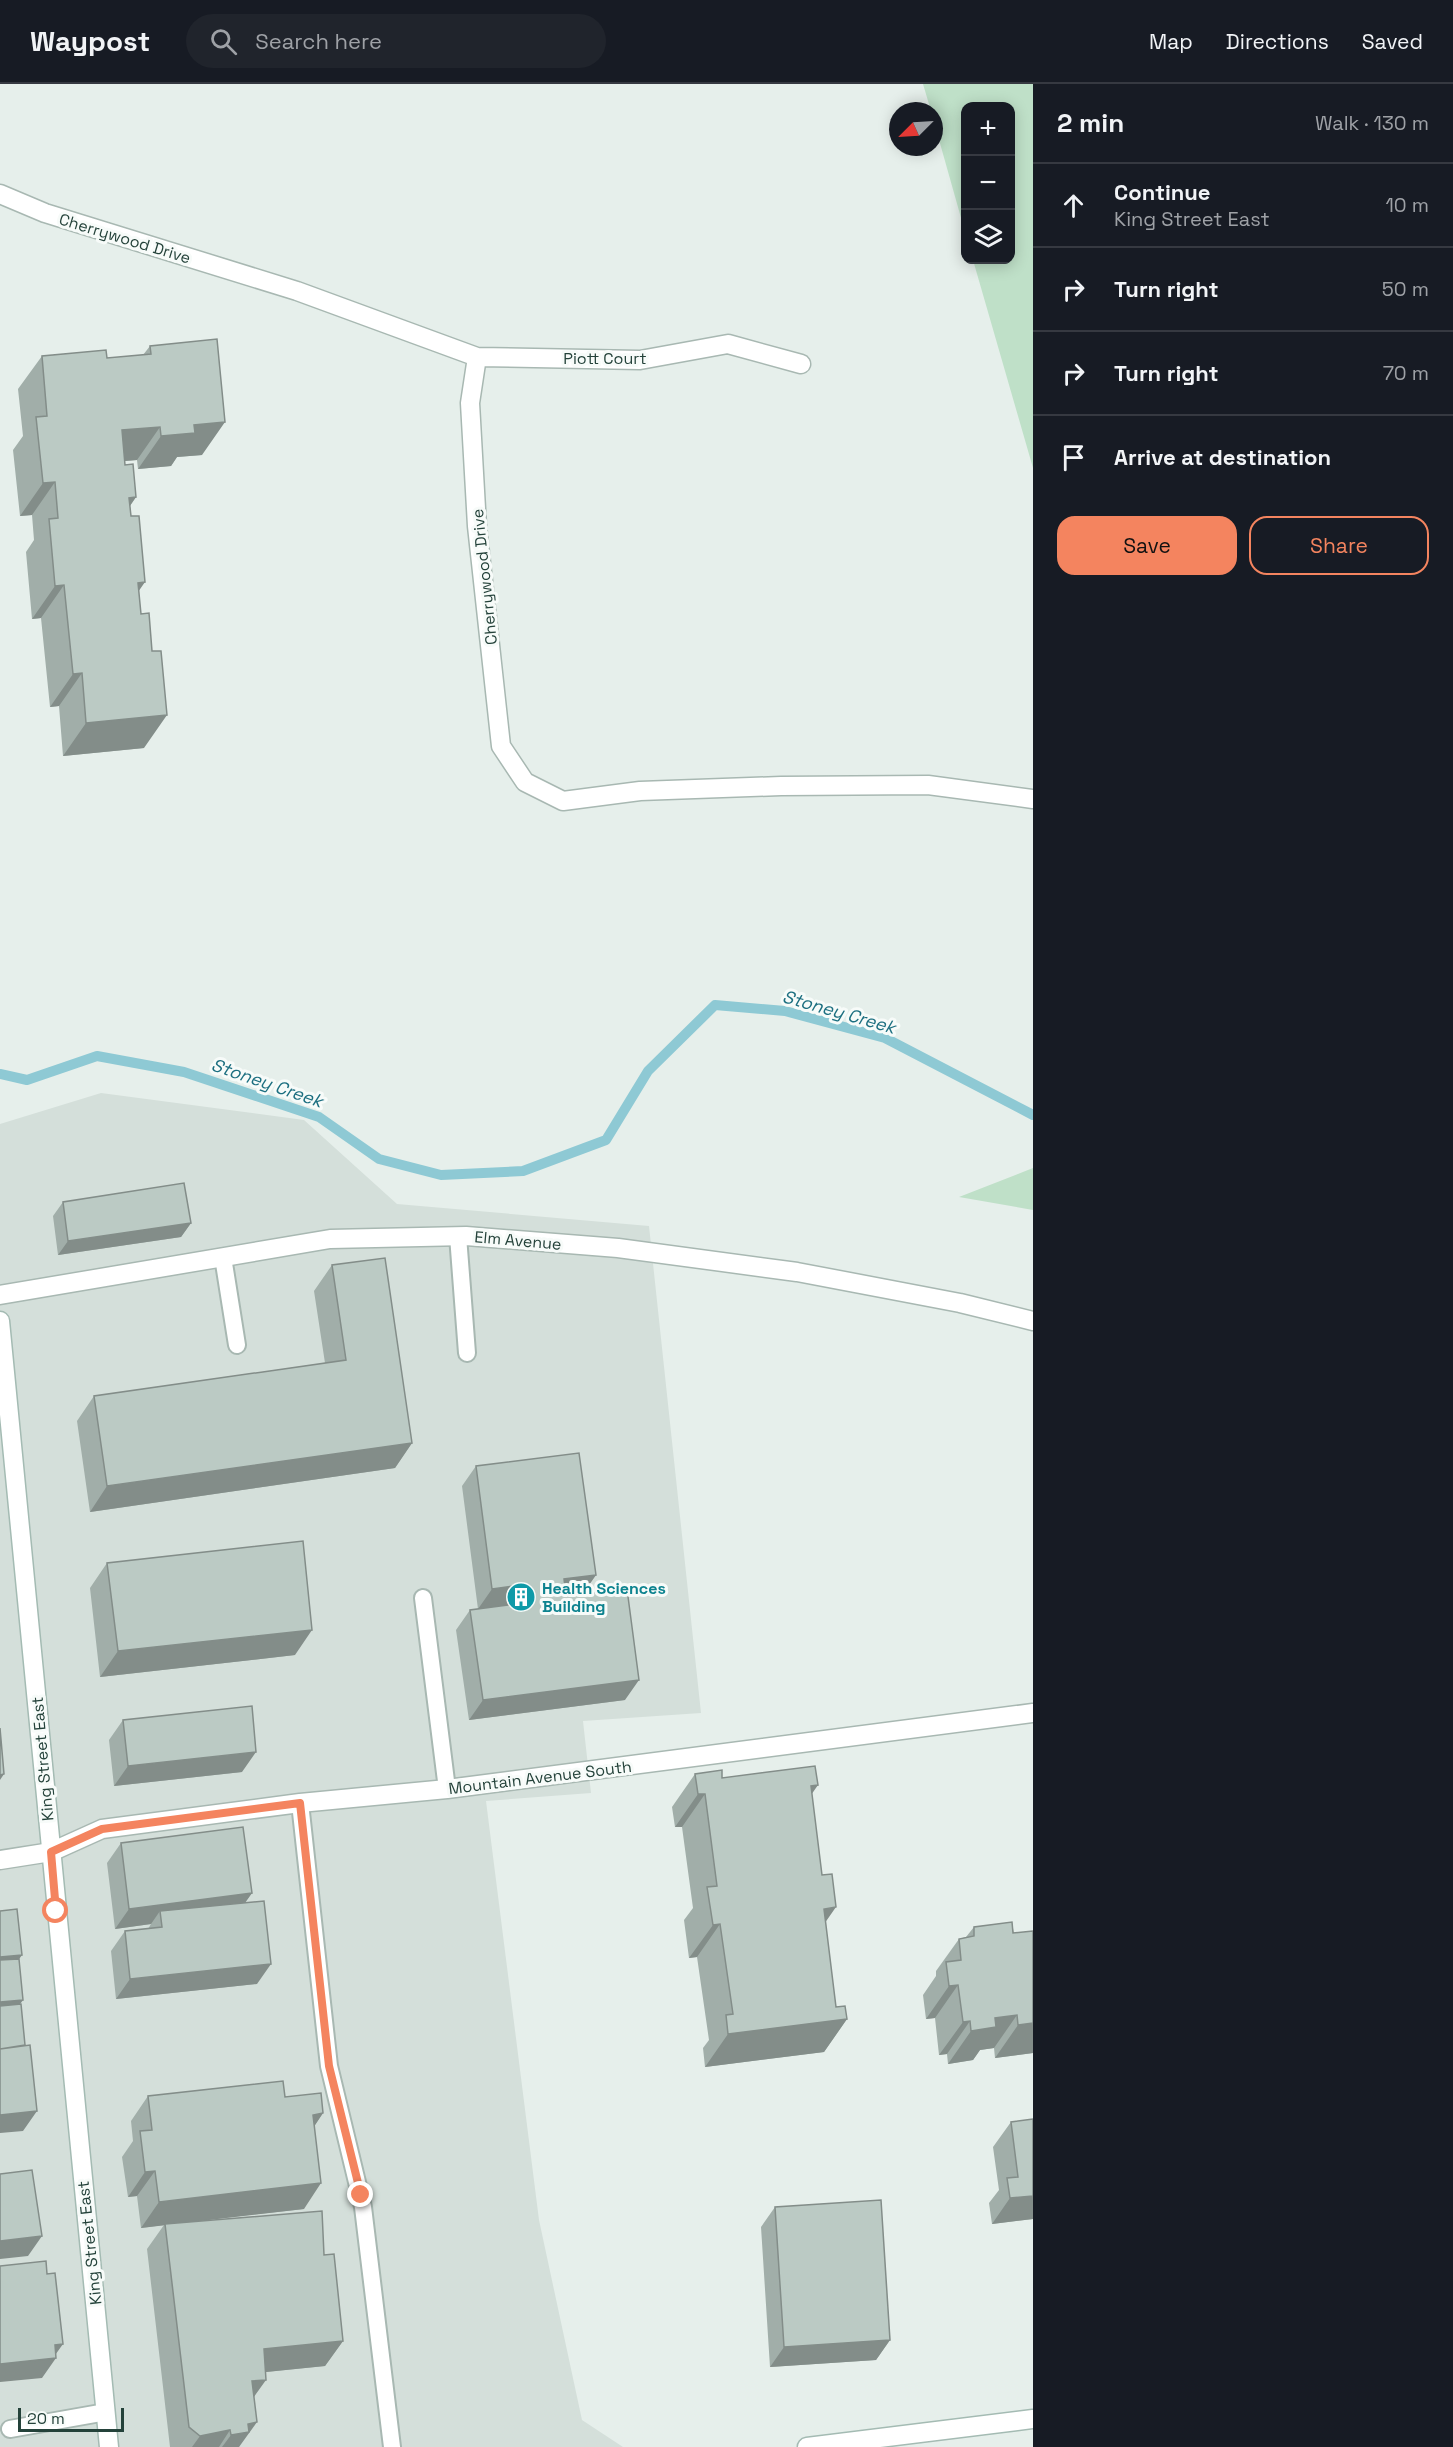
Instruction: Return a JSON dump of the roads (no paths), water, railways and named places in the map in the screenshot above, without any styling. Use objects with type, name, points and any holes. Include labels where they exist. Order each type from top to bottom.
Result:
[{"type":"street","name":"Cherrywood Drive","points":[[0,194],[45,213],[297,291],[477,357],[470,403],[477,526],[501,747],[525,782],[563,801],[640,791],[792,786],[927,785],[1033,799]]},
{"type":"street","name":"Piott Court","points":[[477,357],[640,360],[728,344],[801,364]]},
{"type":"street","name":"Elm Avenue","points":[[0,1295],[330,1239],[458,1236],[618,1248],[796,1272],[960,1303],[1033,1321]]},
{"type":"street","name":"King Street East","points":[[0,1322],[109,2447]]},
{"type":"street","name":"Mountain Avenue South","points":[[0,1860],[51,1852],[102,1829],[300,1803],[447,1789],[1033,1713]]},
{"type":"street","points":[[807,2447],[1033,2418]]},
{"type":"lane","points":[[458,1236],[467,1353]]},
{"type":"lane","points":[[223,1257],[237,1345]]},
{"type":"lane","points":[[423,1598],[447,1789]]},
{"type":"lane","points":[[300,1803],[329,2066],[363,2207],[392,2447]]},
{"type":"lane","points":[[10,2429],[106,2412]]},
{"type":"waterway","name":"Stoney Creek","points":[[0,1074],[27,1080],[97,1056],[184,1072],[319,1117],[379,1159],[441,1175],[523,1171],[606,1140],[648,1071],[715,1005],[785,1011],[885,1038],[1033,1115]]},
{"type":"place","name":"Health Sciences Building","points":[[521,1597]]}]
